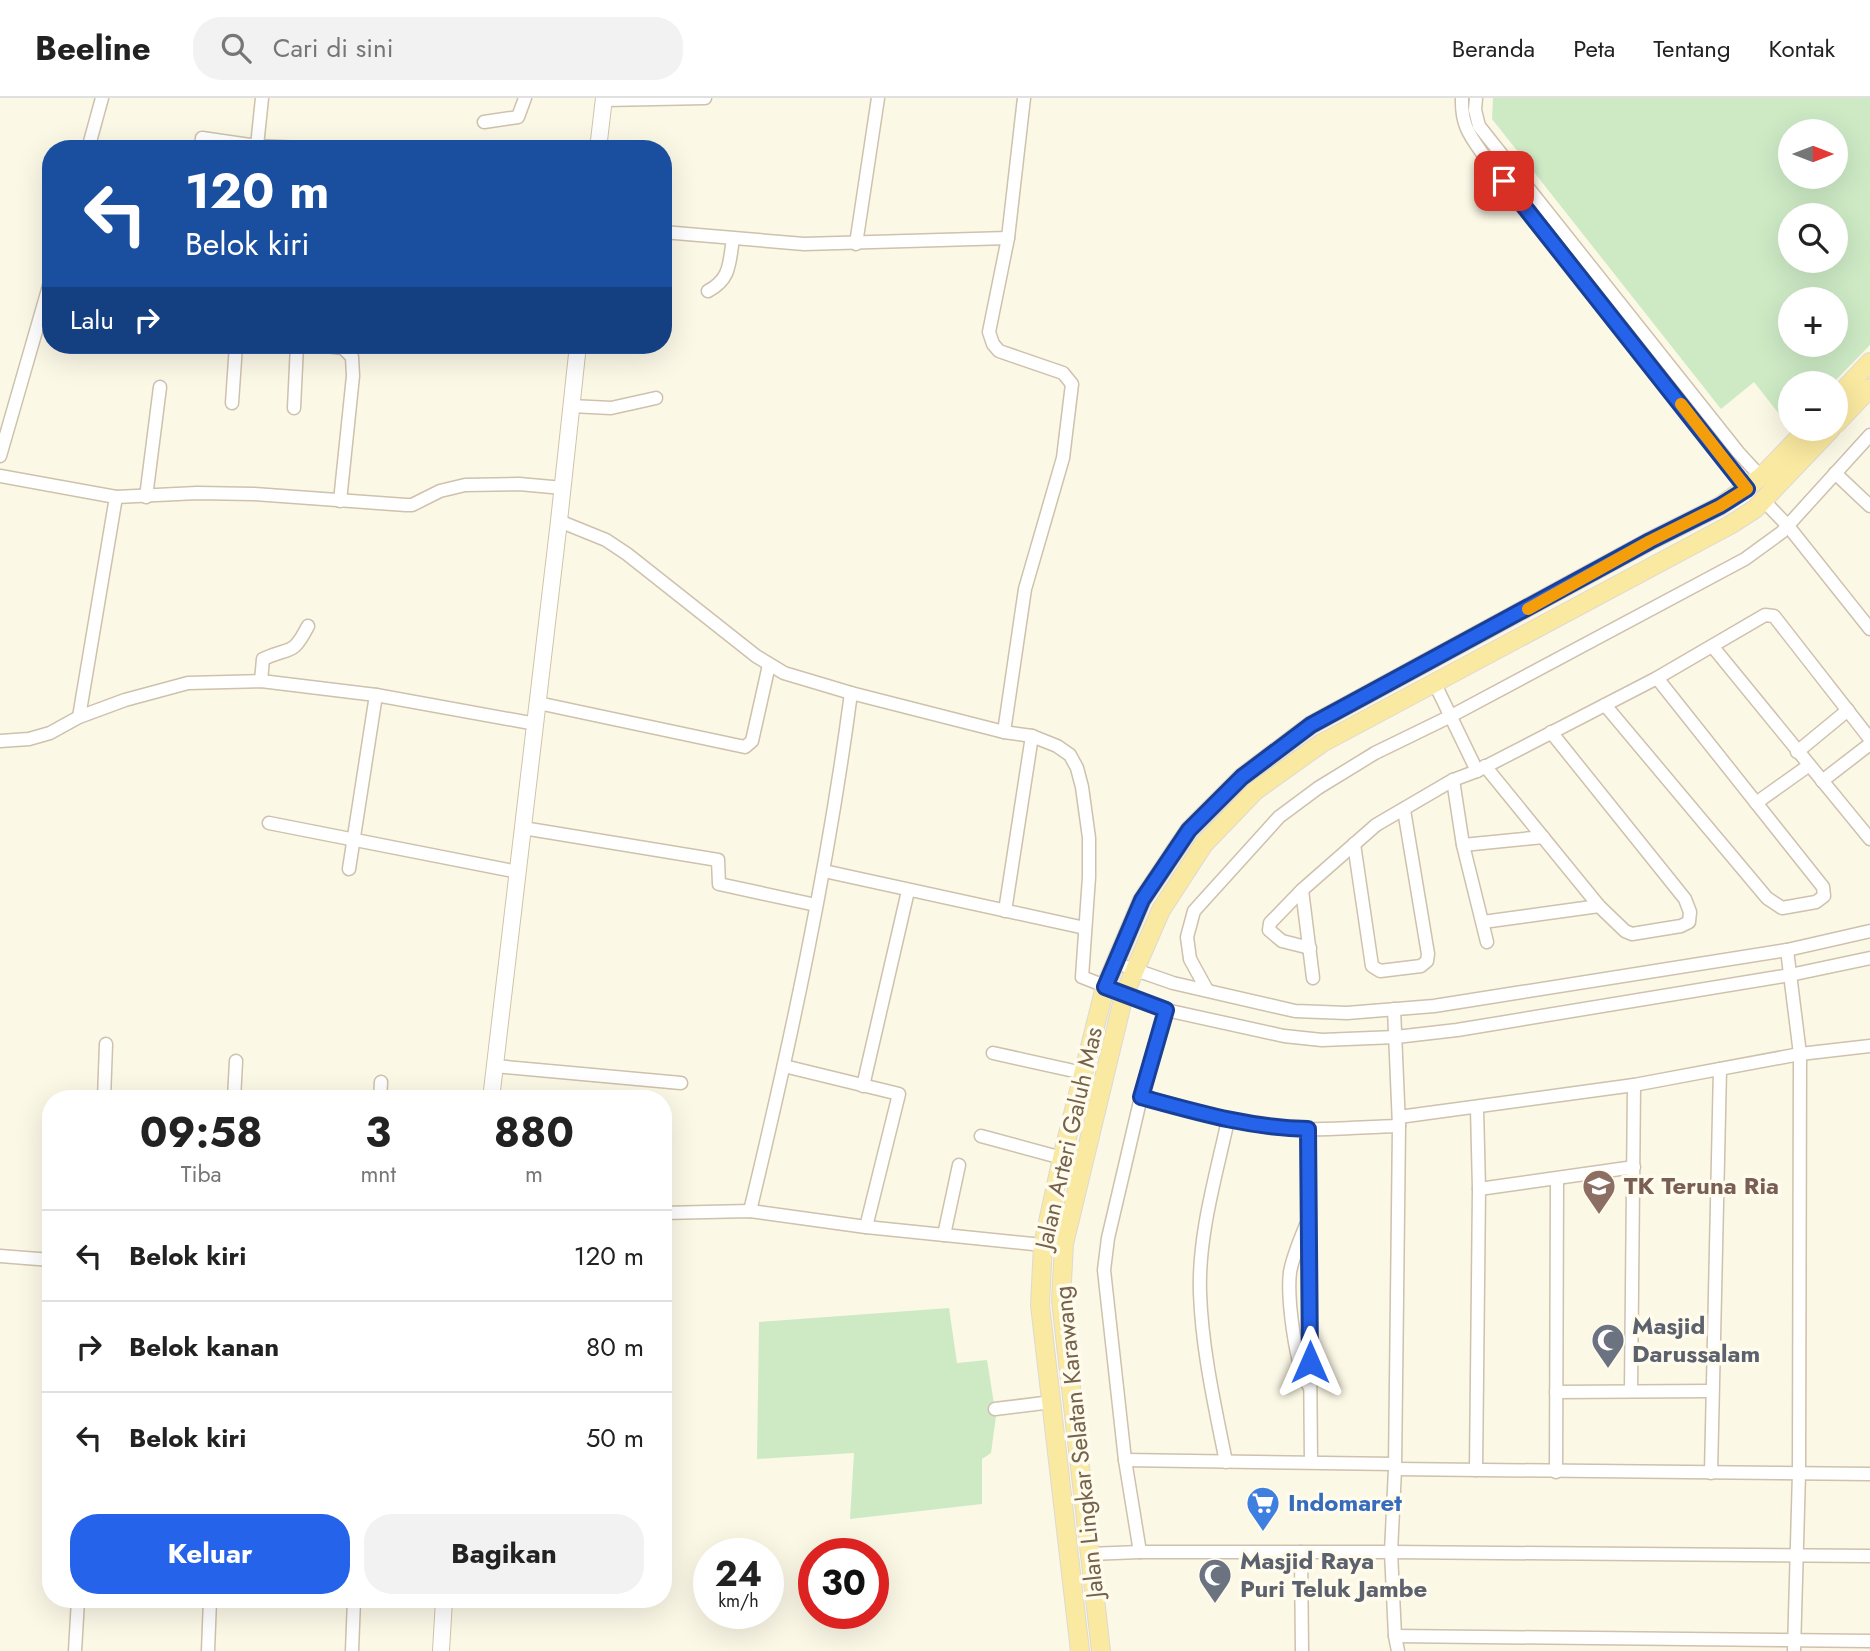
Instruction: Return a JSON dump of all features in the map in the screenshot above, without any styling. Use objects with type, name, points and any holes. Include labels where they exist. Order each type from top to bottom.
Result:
[{"type":"main road","points":[[1848,385],[1870,362]]},
{"type":"main road","points":[[1848,412],[1870,390]]},
{"type":"main road","points":[[1116,962],[1142,900],[1189,830],[1242,777],[1311,725],[1650,541],[1720,506],[1754,483],[1795,441]]},
{"type":"main road","name":"Jalan Lingkar Selatan Karawang","points":[[1101,1651],[1061,1301],[1064,1244],[1124,995],[1161,910],[1204,844],[1255,791],[1322,743],[1730,525],[1755,509],[1819,441]]},
{"type":"main road","points":[[1493,628],[1503,648]]},
{"type":"main road","name":"Jalan Arteri Galuh Mas","points":[[1080,1651],[1040,1305],[1043,1245],[1105,987],[1116,962]]},
{"type":"street","points":[[90,140],[102,98]]},
{"type":"street","points":[[258,140],[262,98]]},
{"type":"street","points":[[484,122],[518,117],[524,98]]},
{"type":"street","points":[[599,140],[604,99],[705,98]]},
{"type":"street","points":[[856,244],[878,98]]},
{"type":"street","points":[[1004,732],[1025,589],[1063,458],[1072,384],[1063,373],[999,351],[989,332],[1008,239],[1024,98]]},
{"type":"street","points":[[1462,98],[1461,114],[1465,128],[1487,160],[1728,463],[1754,483]]},
{"type":"street","points":[[1475,98],[1479,126],[1738,452],[1754,483]]},
{"type":"street","points":[[672,233],[769,243],[856,244],[1008,239]]},
{"type":"street","points":[[708,291],[719,285],[726,275],[733,239]]},
{"type":"street","points":[[0,457],[42,310]]},
{"type":"street","points":[[232,403],[235,354]]},
{"type":"street","points":[[294,408],[297,354]]},
{"type":"street","points":[[340,501],[352,376],[352,357],[349,354]]},
{"type":"street","points":[[492,1090],[577,354]]},
{"type":"street","points":[[146,497],[160,387]]},
{"type":"street","points":[[571,406],[611,408],[656,398]]},
{"type":"street","points":[[1207,990],[1190,959],[1187,937],[1194,911],[1279,817],[1318,788],[1374,753],[1451,716],[1733,566],[1788,526],[1870,435]]},
{"type":"street","points":[[1728,463],[1738,452]]},
{"type":"street","points":[[1835,473],[1870,506]]},
{"type":"street","points":[[0,476],[116,497],[197,493],[254,494],[412,505],[440,491],[465,485],[487,483],[563,488]]},
{"type":"street","points":[[79,717],[116,497]]},
{"type":"street","points":[[1763,499],[1788,526],[1870,629]]},
{"type":"street","points":[[559,522],[606,540],[627,554],[769,665],[783,673],[1004,732],[1032,736],[1057,746],[1070,755],[1077,768],[1089,838],[1083,977],[1166,1010],[1322,1040],[1396,1037],[1457,1030],[1790,975],[1870,958]]},
{"type":"street","points":[[1310,948],[1277,938],[1269,926],[1270,923],[1376,825],[1453,780],[1481,769],[1657,678],[1765,615],[1774,616],[1870,741],[1822,781]]},
{"type":"street","points":[[261,681],[263,659],[295,648],[300,644],[308,626]]},
{"type":"street","points":[[1713,647],[1870,839]]},
{"type":"street","points":[[538,703],[745,747],[751,741],[769,665]]},
{"type":"street","points":[[1605,705],[1776,906],[1782,908],[1816,902],[1824,896],[1824,887],[1657,678]]},
{"type":"street","points":[[0,741],[29,739],[50,733],[79,717],[125,700],[188,683],[261,681],[376,695],[536,724]]},
{"type":"street","points":[[1435,684],[1481,769],[1543,837],[1599,906],[1625,931],[1632,934],[1681,926],[1689,922],[1690,912],[1685,899],[1551,732]]},
{"type":"street","points":[[750,1211],[784,1066],[824,871],[851,693]]},
{"type":"street","points":[[349,869],[376,695]]},
{"type":"street","points":[[1797,752],[1848,710]]},
{"type":"street","points":[[1859,725],[1870,716]]},
{"type":"street","points":[[1005,911],[1032,736]]},
{"type":"street","points":[[1756,803],[1808,766]]},
{"type":"street","points":[[1453,780],[1463,845],[1487,942]]},
{"type":"street","points":[[1354,844],[1372,966],[1380,971],[1421,966],[1427,961],[1428,954],[1404,810]]},
{"type":"street","points":[[269,823],[518,872]]},
{"type":"street","points":[[523,828],[718,860],[719,884],[816,905]]},
{"type":"street","points":[[1463,845],[1543,837]]},
{"type":"street","points":[[824,871],[1085,928]]},
{"type":"street","points":[[1303,890],[1313,978]]},
{"type":"street","points":[[863,1086],[908,891]]},
{"type":"street","points":[[1483,922],[1599,906]]},
{"type":"street","points":[[1116,962],[1173,983],[1295,1011],[1348,1013],[1434,1006],[1787,950],[1870,931]]},
{"type":"street","points":[[1787,950],[1800,1054],[1799,1473],[1794,1645]]},
{"type":"street","points":[[1394,1009],[1399,1122],[1395,1467],[1391,1552],[1398,1651]]},
{"type":"street","points":[[1140,1552],[1125,1460],[1104,1270],[1108,1238],[1141,1097],[1166,1010]]},
{"type":"street","points":[[104,1090],[106,1044]]},
{"type":"street","points":[[1141,1097],[1228,1120],[1308,1129],[1399,1122],[1800,1054],[1870,1046]]},
{"type":"street","points":[[993,1053],[1083,1073]]},
{"type":"street","points":[[234,1090],[236,1061]]},
{"type":"street","points":[[495,1066],[681,1083]]},
{"type":"street","points":[[784,1066],[896,1093],[899,1098],[866,1227]]},
{"type":"street","points":[[1711,1473],[1720,1069]]},
{"type":"street","points":[[381,1082],[381,1090]]},
{"type":"street","points":[[1631,1391],[1634,1084]]},
{"type":"street","points":[[1476,1470],[1479,1189],[1477,1108]]},
{"type":"street","points":[[1226,1462],[1210,1381],[1200,1294],[1206,1224],[1228,1120]]},
{"type":"street","points":[[1308,1129],[1311,1461]]},
{"type":"street","points":[[981,1136],[1062,1158]]},
{"type":"street","points":[[944,1235],[959,1165]]},
{"type":"street","points":[[1479,1189],[1634,1167]]},
{"type":"street","points":[[1556,1472],[1557,1179]]},
{"type":"street","points":[[672,1213],[750,1211],[866,1227],[1043,1245]]},
{"type":"street","points":[[1308,1218],[1289,1280],[1298,1360],[1304,1380],[1310,1387]]},
{"type":"street","points":[[0,1256],[42,1259]]},
{"type":"street","points":[[1556,1392],[1712,1391]]},
{"type":"street","points":[[995,1409],[1052,1402]]},
{"type":"street","points":[[1125,1460],[1311,1461],[1395,1467],[1556,1472],[1870,1474]]},
{"type":"street","points":[[1301,1552],[1302,1651]]},
{"type":"street","points":[[1089,1554],[1391,1552],[1870,1556]]},
{"type":"street","points":[[75,1651],[78,1608]]},
{"type":"street","points":[[208,1651],[210,1608]]},
{"type":"street","points":[[352,1651],[354,1608]]},
{"type":"street","points":[[440,1651],[443,1608]]},
{"type":"street","points":[[1395,1636],[1794,1645],[1870,1641]]},
{"type":"green space","points":[[1493,98],[1870,98],[1870,345],[1845,371],[1778,371],[1778,413],[1754,382],[1721,409],[1492,119]]},
{"type":"green space","points":[[949,1308],[957,1363],[987,1360],[996,1416],[991,1453],[982,1459],[982,1504],[850,1519],[854,1453],[757,1459],[759,1322]]},
{"type":"slow traffic","points":[[1528,609],[1747,489],[1681,404]]},
{"type":"place","name":"TK Teruna Ria","points":[[1599,1216]]},
{"type":"place","name":"Masjid Darussalam","points":[[1608,1370]]},
{"type":"place","name":"Indomaret","points":[[1263,1533]]},
{"type":"place","name":"Masjid Raya Puri Teluk Jambe","points":[[1215,1605]]},
{"type":"route","points":[[1310,1362],[1308,1129],[1228,1120],[1141,1097],[1166,1010],[1105,987],[1142,900],[1189,830],[1242,777],[1311,725],[1747,489],[1504,181]]}]
